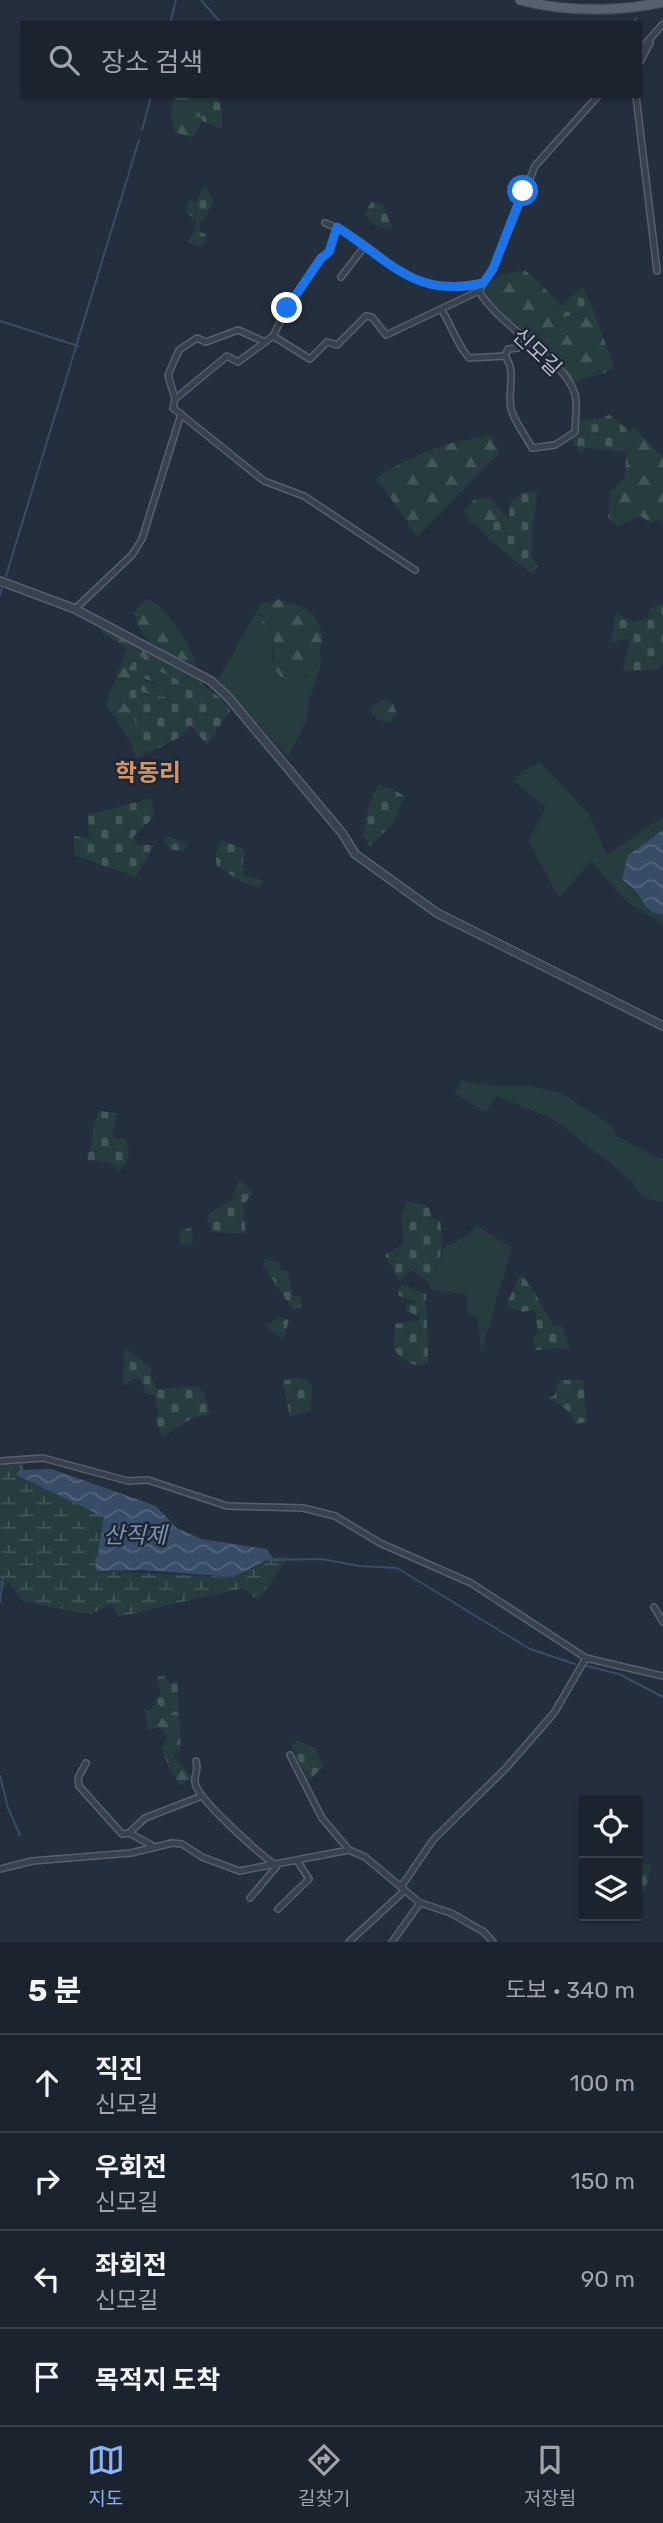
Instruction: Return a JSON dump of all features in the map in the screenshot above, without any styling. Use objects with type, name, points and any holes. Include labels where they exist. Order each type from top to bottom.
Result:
[{"type":"main road","points":[[520,0],[541,6],[583,8],[663,2]]},
{"type":"street","points":[[642,48],[663,24]]},
{"type":"street","points":[[642,58],[655,34]]},
{"type":"street","points":[[273,335],[310,359],[327,342],[338,345],[366,316],[372,317],[386,335],[479,291],[493,269],[535,166],[596,98]]},
{"type":"street","points":[[636,98],[657,271]]},
{"type":"street","points":[[326,223],[337,227],[405,276],[449,288],[483,283]]},
{"type":"street","points":[[175,399],[227,356],[237,362],[273,335],[287,308],[321,258],[329,252],[337,227]]},
{"type":"street","points":[[341,277],[364,247]]},
{"type":"street","name":"신모길","points":[[441,309],[451,324],[457,344],[469,358],[505,356],[511,364],[510,405],[514,418],[527,434],[533,448],[567,440],[575,432],[575,394],[545,355],[488,307],[479,291]]},
{"type":"street","points":[[265,342],[238,330],[206,342],[197,338],[179,350],[168,375],[175,399],[173,408],[264,481],[304,496],[415,570]]},
{"type":"street","points":[[505,356],[508,349],[518,348],[527,341]]},
{"type":"street","points":[[75,609],[132,555],[142,539],[181,414]]},
{"type":"street","points":[[0,581],[75,609],[211,681],[228,697],[342,833],[355,854],[437,913],[663,1026]]},
{"type":"street","points":[[0,1461],[43,1458],[128,1481],[148,1480],[227,1506],[303,1508],[335,1516],[380,1543],[471,1583],[586,1658],[663,1676]]},
{"type":"street","points":[[654,1607],[663,1622]]},
{"type":"street","points":[[349,1942],[403,1889],[433,1840],[506,1768],[554,1713],[586,1658]]},
{"type":"street","points":[[290,1755],[322,1818],[349,1850],[365,1857],[420,1903],[451,1913],[484,1932],[494,1942]]},
{"type":"street","points":[[196,1762],[195,1783],[202,1796],[254,1851],[278,1866]]},
{"type":"street","points":[[86,1763],[78,1778],[79,1786],[122,1834],[129,1833],[145,1818],[202,1796]]},
{"type":"street","points":[[129,1833],[155,1847]]},
{"type":"street","points":[[0,1869],[32,1861],[131,1853],[182,1844],[202,1857],[239,1871],[278,1866],[349,1850]]},
{"type":"street","points":[[278,1909],[309,1879],[298,1862]]},
{"type":"street","points":[[250,1898],[278,1866]]},
{"type":"street","points":[[392,1942],[420,1903]]},
{"type":"green space","points":[[174,98],[201,98],[197,105],[202,121],[192,138],[175,132],[171,117]]},
{"type":"green space","points":[[201,98],[218,98],[222,109],[222,129],[202,121],[197,105]]},
{"type":"green space","points":[[205,186],[214,203],[200,224],[199,232],[206,234],[204,245],[198,247],[188,241],[196,228],[195,219],[186,212],[189,200],[195,203]]},
{"type":"green space","points":[[371,202],[383,205],[393,228],[377,226],[364,215]]},
{"type":"green space","points":[[525,270],[561,304],[557,310],[570,317],[593,309],[614,367],[575,384],[524,331],[492,304],[485,291],[494,280],[502,275]]},
{"type":"green space","points":[[583,286],[593,309],[562,318],[557,310]]},
{"type":"green space","points":[[610,415],[632,433],[626,452],[586,448],[580,452],[571,439],[576,435],[580,422]]},
{"type":"green space","points":[[633,427],[663,457],[663,522],[658,520],[651,523],[640,516],[618,527],[608,517],[610,492],[625,477],[626,452]]},
{"type":"green space","points":[[490,436],[500,452],[417,537],[377,478],[431,450],[459,441]]},
{"type":"green space","points":[[537,491],[531,553],[537,567],[532,574],[493,543],[476,525],[488,520],[509,520],[510,502],[521,493]]},
{"type":"green space","points":[[490,498],[509,520],[488,520],[476,525],[471,523],[464,511],[474,500]]},
{"type":"green space","points":[[146,599],[170,618],[189,648],[196,666],[165,652],[143,634],[133,613]]},
{"type":"green space","points":[[278,599],[309,611],[322,634],[320,652],[311,669],[303,676],[284,681],[274,668],[274,639],[262,622],[265,608]]},
{"type":"green space","points":[[273,601],[265,608],[262,622],[274,639],[272,660],[291,678],[305,676],[320,653],[322,664],[309,699],[306,722],[288,757],[218,680],[261,603]]},
{"type":"green space","points":[[663,603],[663,662],[657,670],[623,671],[630,639],[612,642],[615,612],[633,622],[648,618],[649,609]]},
{"type":"green space","points":[[100,627],[109,628],[195,678],[191,685],[146,666],[145,681],[166,688],[168,693],[162,697],[133,690],[118,698],[131,712],[139,741],[156,749],[136,758],[130,741],[106,704],[127,648],[100,632]]},
{"type":"green space","points":[[137,656],[143,657],[146,666],[191,685],[195,678],[222,700],[230,711],[207,745],[190,725],[182,736],[156,749],[139,741],[134,717],[118,698],[119,691],[133,690],[137,683],[144,694],[162,697],[168,693],[166,688],[127,671]]},
{"type":"green space","points":[[384,699],[392,703],[397,713],[390,723],[378,719],[370,708]]},
{"type":"green space","points":[[540,762],[589,814],[607,855],[663,816],[663,830],[628,855],[622,879],[657,914],[663,914],[663,925],[626,901],[591,861],[559,898],[528,841],[546,807],[515,782],[524,770]]},
{"type":"green space","points":[[379,784],[406,796],[393,823],[370,846],[363,837],[369,805]]},
{"type":"green space","points":[[152,798],[154,817],[133,837],[138,845],[154,845],[136,877],[74,855],[74,836],[89,838],[88,815]]},
{"type":"green space","points":[[167,836],[188,844],[184,851],[172,850],[164,842]]},
{"type":"green space","points":[[222,840],[245,850],[242,868],[246,877],[264,881],[260,888],[242,882],[217,866],[215,855]]},
{"type":"green space","points":[[461,1080],[490,1086],[533,1086],[561,1093],[611,1125],[617,1136],[663,1160],[663,1203],[643,1198],[629,1178],[555,1120],[497,1096],[486,1112],[455,1094]]},
{"type":"green space","points":[[98,1111],[117,1113],[112,1137],[126,1139],[129,1151],[126,1165],[118,1171],[110,1162],[87,1160]]},
{"type":"green space","points":[[240,1179],[253,1192],[243,1206],[246,1234],[211,1232],[207,1215],[230,1201]]},
{"type":"green space","points":[[406,1201],[428,1206],[433,1219],[440,1220],[441,1252],[428,1281],[411,1270],[400,1281],[385,1255],[404,1243],[401,1220]]},
{"type":"green space","points":[[476,1225],[512,1248],[481,1353],[478,1318],[468,1315],[467,1295],[431,1289],[428,1281],[437,1269],[443,1248],[467,1236]]},
{"type":"green space","points":[[191,1228],[194,1242],[179,1245],[180,1230]]},
{"type":"green space","points":[[265,1259],[279,1263],[282,1271],[288,1272],[293,1296],[300,1296],[302,1306],[293,1310],[263,1265]]},
{"type":"green space","points":[[520,1275],[530,1285],[554,1326],[562,1325],[570,1348],[535,1350],[533,1338],[538,1332],[535,1310],[522,1312],[506,1306]]},
{"type":"green space","points":[[403,1285],[426,1294],[428,1361],[425,1365],[415,1365],[407,1361],[393,1348],[395,1324],[419,1320],[418,1316],[406,1311],[406,1303],[414,1304],[415,1301],[399,1296],[398,1290]]},
{"type":"green space","points":[[278,1317],[289,1319],[284,1339],[269,1330],[268,1325]]},
{"type":"green space","points":[[125,1347],[152,1369],[150,1375],[157,1389],[197,1386],[204,1392],[210,1414],[192,1418],[163,1437],[155,1419],[159,1414],[154,1396],[146,1393],[141,1381],[133,1378],[123,1387]]},
{"type":"green space","points":[[298,1377],[308,1380],[312,1386],[311,1411],[290,1417],[283,1381]]},
{"type":"green space","points":[[559,1380],[583,1380],[587,1422],[576,1424],[570,1412],[549,1398],[555,1395]]},
{"type":"green space","points":[[23,1464],[16,1475],[104,1517],[96,1571],[233,1577],[273,1557],[290,1556],[258,1600],[243,1588],[118,1617],[112,1605],[90,1614],[23,1602],[9,1582],[0,1593],[0,1465]]},
{"type":"green space","points":[[165,1676],[170,1684],[177,1680],[179,1716],[172,1715],[167,1721],[157,1715],[161,1708],[156,1701],[161,1692],[157,1677]]},
{"type":"green space","points":[[156,1701],[163,1716],[179,1716],[181,1750],[173,1757],[193,1778],[180,1785],[170,1771],[162,1748],[168,1735],[159,1727],[148,1730],[145,1710],[151,1710]]},
{"type":"green space","points":[[296,1740],[316,1749],[323,1767],[309,1780],[292,1748]]},
{"type":"green space","points":[[642,1862],[651,1867],[642,1894]]},
{"type":"water","points":[[663,830],[663,914],[657,914],[649,910],[622,879],[628,855]]},
{"type":"water","name":"산직제","points":[[23,1464],[23,1470],[52,1469],[156,1506],[178,1529],[202,1539],[266,1549],[273,1557],[233,1577],[142,1570],[95,1571],[104,1517],[16,1475]]},
{"type":"waterway","points":[[171,21],[176,0]]},
{"type":"waterway","points":[[201,0],[219,21]]},
{"type":"waterway","points":[[142,130],[150,98]]},
{"type":"waterway","points":[[6,576],[139,140]]},
{"type":"waterway","points":[[0,321],[78,346]]},
{"type":"waterway","points":[[0,595],[2,588]]},
{"type":"waterway","points":[[266,1560],[321,1559],[360,1566],[397,1568],[530,1649],[575,1664]]},
{"type":"waterway","points":[[0,1577],[3,1577],[0,1602]]},
{"type":"waterway","points":[[587,1666],[619,1674],[663,1697]]},
{"type":"waterway","points":[[0,1776],[8,1808],[20,1835]]},
{"type":"district","name":"학동리","points":[[148,773]]},
{"type":"route","points":[[287,308],[321,258],[329,252],[337,227],[405,276],[449,288],[483,283],[493,269],[523,191]]}]
